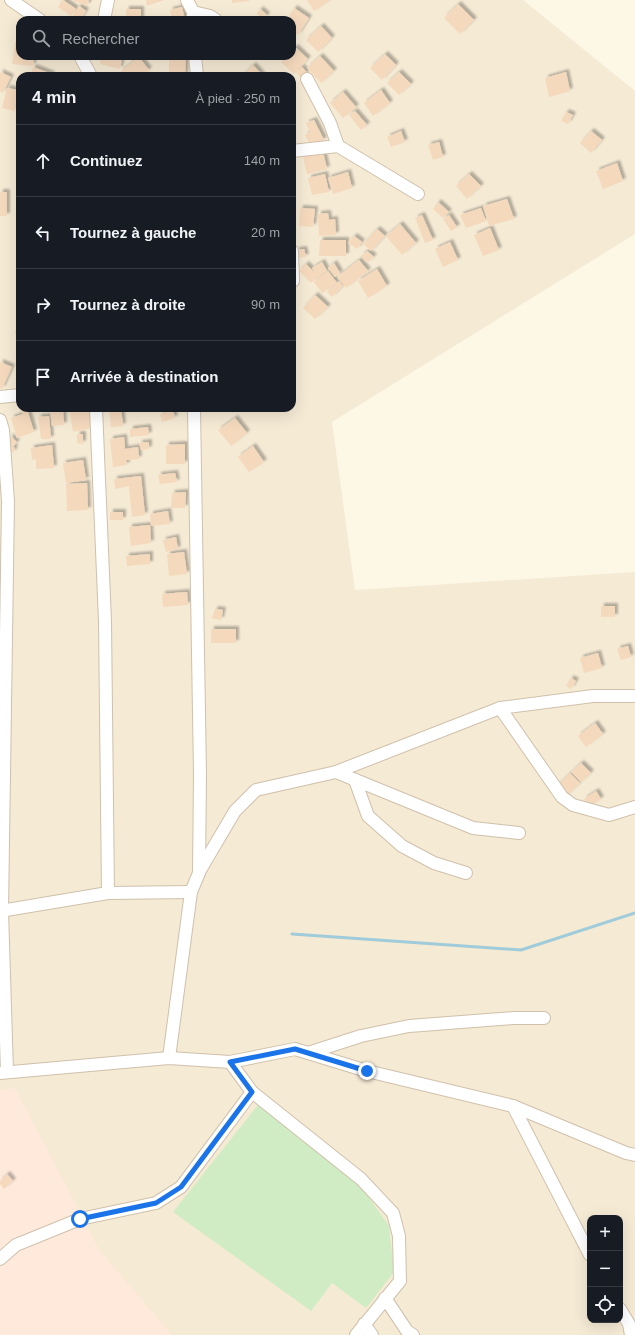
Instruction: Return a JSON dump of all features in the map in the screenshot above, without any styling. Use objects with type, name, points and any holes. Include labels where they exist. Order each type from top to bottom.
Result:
[{"type":"street","points":[[11,0],[34,16]]},
{"type":"street","points":[[105,16],[108,0]]},
{"type":"street","points":[[187,0],[193,16],[210,16]]},
{"type":"street","points":[[85,60],[89,72]]},
{"type":"street","points":[[196,60],[197,72]]},
{"type":"street","points":[[307,79],[330,123],[338,146]]},
{"type":"street","points":[[296,151],[338,146],[418,194]]},
{"type":"street","points":[[0,397],[16,395]]},
{"type":"street","points":[[96,412],[105,622],[108,893]]},
{"type":"street","points":[[194,412],[200,774],[198,873]]},
{"type":"street","points":[[0,420],[3,430],[8,501],[3,600],[1,911],[4,1072],[169,1058],[230,1062],[295,1049],[367,1071],[513,1106],[626,1153],[635,1154]]},
{"type":"street","points":[[169,1058],[191,892],[198,873],[235,812],[256,790],[336,772],[500,708],[593,696],[635,696]]},
{"type":"street","points":[[500,708],[562,797],[573,805],[609,814],[635,807]]},
{"type":"street","points":[[336,772],[473,828],[519,833]]},
{"type":"street","points":[[355,780],[368,816],[402,846],[434,863],[466,873]]},
{"type":"street","points":[[1,911],[108,893],[191,892]]},
{"type":"street","points":[[308,1053],[360,1036],[409,1026],[514,1018],[544,1018]]},
{"type":"street","points":[[230,1062],[252,1092],[361,1179],[393,1213],[399,1236],[400,1281],[356,1335]]},
{"type":"street","points":[[0,1259],[16,1245],[73,1222],[156,1203],[181,1187],[252,1092]]},
{"type":"street","points":[[513,1106],[588,1251]]},
{"type":"street","points":[[385,1298],[407,1331],[413,1335]]},
{"type":"street","points":[[623,1313],[629,1324],[631,1335]]},
{"type":"street","points":[[364,1324],[372,1335]]},
{"type":"shaded area","points":[[0,0],[523,0],[635,91],[635,234],[332,422],[355,590],[635,572],[635,1335],[0,1335]]},
{"type":"shaded area","points":[[15,1088],[100,1251],[172,1335],[0,1335],[0,1090]]},
{"type":"green space","points":[[258,1105],[360,1185],[389,1226],[394,1272],[366,1308],[332,1283],[311,1311],[173,1212]]},
{"type":"building","points":[[63,0],[76,9],[71,16],[58,7]]},
{"type":"building","points":[[72,0],[89,0],[87,6]]},
{"type":"building","points":[[146,0],[164,0],[147,6]]},
{"type":"building","points":[[232,0],[249,0],[249,1],[232,3]]},
{"type":"building","points":[[307,0],[328,0],[329,1],[314,11]]},
{"type":"building","points":[[458,4],[474,20],[460,34],[444,18]]},
{"type":"building","points":[[79,6],[86,11],[83,16],[72,16]]},
{"type":"building","points":[[182,7],[184,16],[171,16],[170,10]]},
{"type":"building","points":[[294,8],[309,18],[298,35],[296,34],[296,16],[289,16]]},
{"type":"building","points":[[126,9],[141,9],[141,16],[126,16]]},
{"type":"building","points":[[260,9],[267,15],[260,16],[257,14]]},
{"type":"building","points":[[321,26],[332,38],[318,52],[306,40]]},
{"type":"building","points":[[15,42],[16,60],[34,60],[33,66],[12,64]]},
{"type":"building","points":[[296,48],[308,59],[296,72],[292,72],[281,62],[283,60],[296,60]]},
{"type":"building","points":[[385,54],[396,65],[382,80],[370,68]]},
{"type":"building","points":[[320,56],[334,71],[321,83],[307,68]]},
{"type":"building","points":[[101,60],[122,60],[120,69],[100,64]]},
{"type":"building","points":[[135,60],[141,60],[149,70],[146,72],[120,72]]},
{"type":"building","points":[[169,60],[186,60],[185,72],[169,72]]},
{"type":"building","points":[[253,65],[259,72],[246,72]]},
{"type":"building","points":[[33,67],[47,72],[31,72]]},
{"type":"building","points":[[302,67],[307,73],[301,78],[296,72]]},
{"type":"building","points":[[0,72],[11,77],[3,93],[0,91]]},
{"type":"building","points":[[399,72],[411,84],[399,95],[387,83]]},
{"type":"building","points":[[566,72],[570,91],[549,97],[545,78]]},
{"type":"building","points":[[7,88],[16,90],[15,111],[2,108]]},
{"type":"building","points":[[381,90],[390,103],[373,116],[364,103]]},
{"type":"building","points":[[343,92],[356,107],[343,118],[330,103]]},
{"type":"building","points":[[355,111],[367,125],[361,130],[349,115]]},
{"type":"building","points":[[566,112],[573,115],[568,124],[561,121]]},
{"type":"building","points":[[314,120],[324,140],[311,146],[305,135],[310,132],[306,123]]},
{"type":"building","points":[[401,131],[405,142],[391,147],[387,137]]},
{"type":"building","points":[[591,131],[602,140],[591,153],[580,143]]},
{"type":"building","points":[[439,142],[443,157],[433,160],[428,145]]},
{"type":"building","points":[[323,152],[327,169],[307,174],[303,157]]},
{"type":"building","points":[[617,163],[623,181],[603,189],[596,171]]},
{"type":"building","points":[[348,172],[352,188],[333,194],[328,178]]},
{"type":"building","points":[[325,174],[329,192],[312,195],[308,178]]},
{"type":"building","points":[[469,174],[481,186],[467,199],[456,186]]},
{"type":"building","points":[[0,192],[7,192],[7,216],[0,216]]},
{"type":"building","points":[[507,199],[514,219],[489,226],[483,206]]},
{"type":"building","points":[[438,202],[449,212],[443,218],[433,209]]},
{"type":"building","points":[[300,208],[315,209],[313,227],[299,226]]},
{"type":"building","points":[[481,208],[486,221],[466,228],[460,215]]},
{"type":"building","points":[[328,213],[329,220],[335,219],[336,235],[319,236],[318,214]]},
{"type":"building","points":[[422,215],[433,240],[425,243],[415,218]]},
{"type":"building","points":[[449,215],[457,227],[451,231],[443,219]]},
{"type":"building","points":[[400,224],[416,243],[402,255],[386,236]]},
{"type":"building","points":[[490,228],[499,250],[483,256],[474,235]]},
{"type":"building","points":[[377,229],[385,236],[371,251],[363,244]]},
{"type":"building","points":[[354,236],[362,242],[357,249],[348,243]]},
{"type":"building","points":[[320,240],[346,240],[346,256],[319,256]]},
{"type":"building","points":[[450,242],[458,260],[443,267],[435,249]]},
{"type":"building","points":[[304,249],[306,257],[297,258],[296,250]]},
{"type":"building","points":[[367,251],[374,257],[367,263],[361,256]]},
{"type":"building","points":[[359,260],[368,271],[346,288],[337,277]]},
{"type":"building","points":[[322,262],[327,271],[311,283],[299,271],[306,264],[315,273],[312,268]]},
{"type":"building","points":[[334,263],[340,273],[335,277],[328,268]]},
{"type":"building","points":[[377,269],[387,286],[368,298],[358,281]]},
{"type":"building","points":[[328,271],[337,283],[322,293],[314,282]]},
{"type":"building","points":[[339,281],[343,286],[332,297],[327,292]]},
{"type":"building","points":[[315,295],[328,307],[315,319],[303,308]]},
{"type":"building","points":[[0,362],[12,367],[2,389],[0,388]]},
{"type":"building","points":[[22,412],[28,412],[34,432],[17,438],[11,418],[23,414]]},
{"type":"building","points":[[50,412],[63,412],[64,425],[52,426]]},
{"type":"building","points":[[70,412],[90,412],[92,428],[73,432]]},
{"type":"building","points":[[109,412],[121,412],[123,426],[111,427]]},
{"type":"building","points":[[174,412],[175,418],[162,422],[160,414]]},
{"type":"building","points":[[49,416],[51,439],[41,439],[38,417]]},
{"type":"building","points":[[235,418],[247,433],[231,446],[218,430]]},
{"type":"building","points":[[148,427],[149,435],[130,437],[130,429]]},
{"type":"building","points":[[77,434],[83,434],[83,444],[77,443]]},
{"type":"building","points":[[10,436],[17,442],[13,447],[15,448],[13,453],[8,450]]},
{"type":"building","points":[[124,437],[125,449],[138,447],[139,459],[126,460],[127,465],[113,467],[110,439]]},
{"type":"building","points":[[149,442],[149,449],[141,450],[139,443]]},
{"type":"building","points":[[185,444],[185,464],[166,464],[166,445]]},
{"type":"building","points":[[52,445],[54,468],[36,469],[36,459],[32,460],[31,448]]},
{"type":"building","points":[[253,446],[264,462],[249,472],[238,457]]},
{"type":"building","points":[[83,460],[86,480],[66,483],[63,463]]},
{"type":"building","points":[[175,473],[177,482],[160,484],[158,475]]},
{"type":"building","points":[[141,476],[145,515],[132,517],[129,486],[115,489],[114,479]]},
{"type":"building","points":[[87,483],[88,510],[67,511],[66,484]]},
{"type":"building","points":[[186,492],[185,508],[171,508],[172,493]]},
{"type":"building","points":[[168,511],[170,524],[151,526],[150,514]]},
{"type":"building","points":[[110,512],[123,512],[123,520],[110,520]]},
{"type":"building","points":[[150,525],[151,543],[131,546],[129,527]]},
{"type":"building","points":[[176,537],[178,549],[166,552],[163,540]]},
{"type":"building","points":[[184,552],[187,574],[169,576],[167,554]]},
{"type":"building","points":[[150,554],[150,564],[127,566],[126,556]]},
{"type":"building","points":[[187,592],[188,605],[163,607],[162,594]]},
{"type":"building","points":[[601,606],[615,606],[615,617],[601,617]]},
{"type":"building","points":[[215,609],[223,610],[221,620],[212,618]]},
{"type":"building","points":[[211,629],[236,629],[236,643],[211,643]]},
{"type":"building","points":[[628,646],[631,657],[621,660],[617,649]]},
{"type":"building","points":[[598,653],[602,668],[584,673],[580,658]]},
{"type":"building","points":[[571,678],[576,681],[571,689],[566,686]]},
{"type":"building","points":[[595,723],[603,734],[586,747],[578,736]]},
{"type":"building","points":[[581,763],[591,773],[581,782],[571,772]]},
{"type":"building","points":[[570,773],[580,783],[566,796],[556,787]]},
{"type":"building","points":[[596,791],[601,799],[589,807],[584,799]]},
{"type":"building","points":[[7,1174],[13,1181],[4,1189],[0,1184],[0,1181]]},
{"type":"waterway","points":[[292,934],[521,950],[635,913]]},
{"type":"route","points":[[80,1219],[156,1203],[181,1187],[252,1092],[230,1062],[295,1049],[367,1071]]}]
